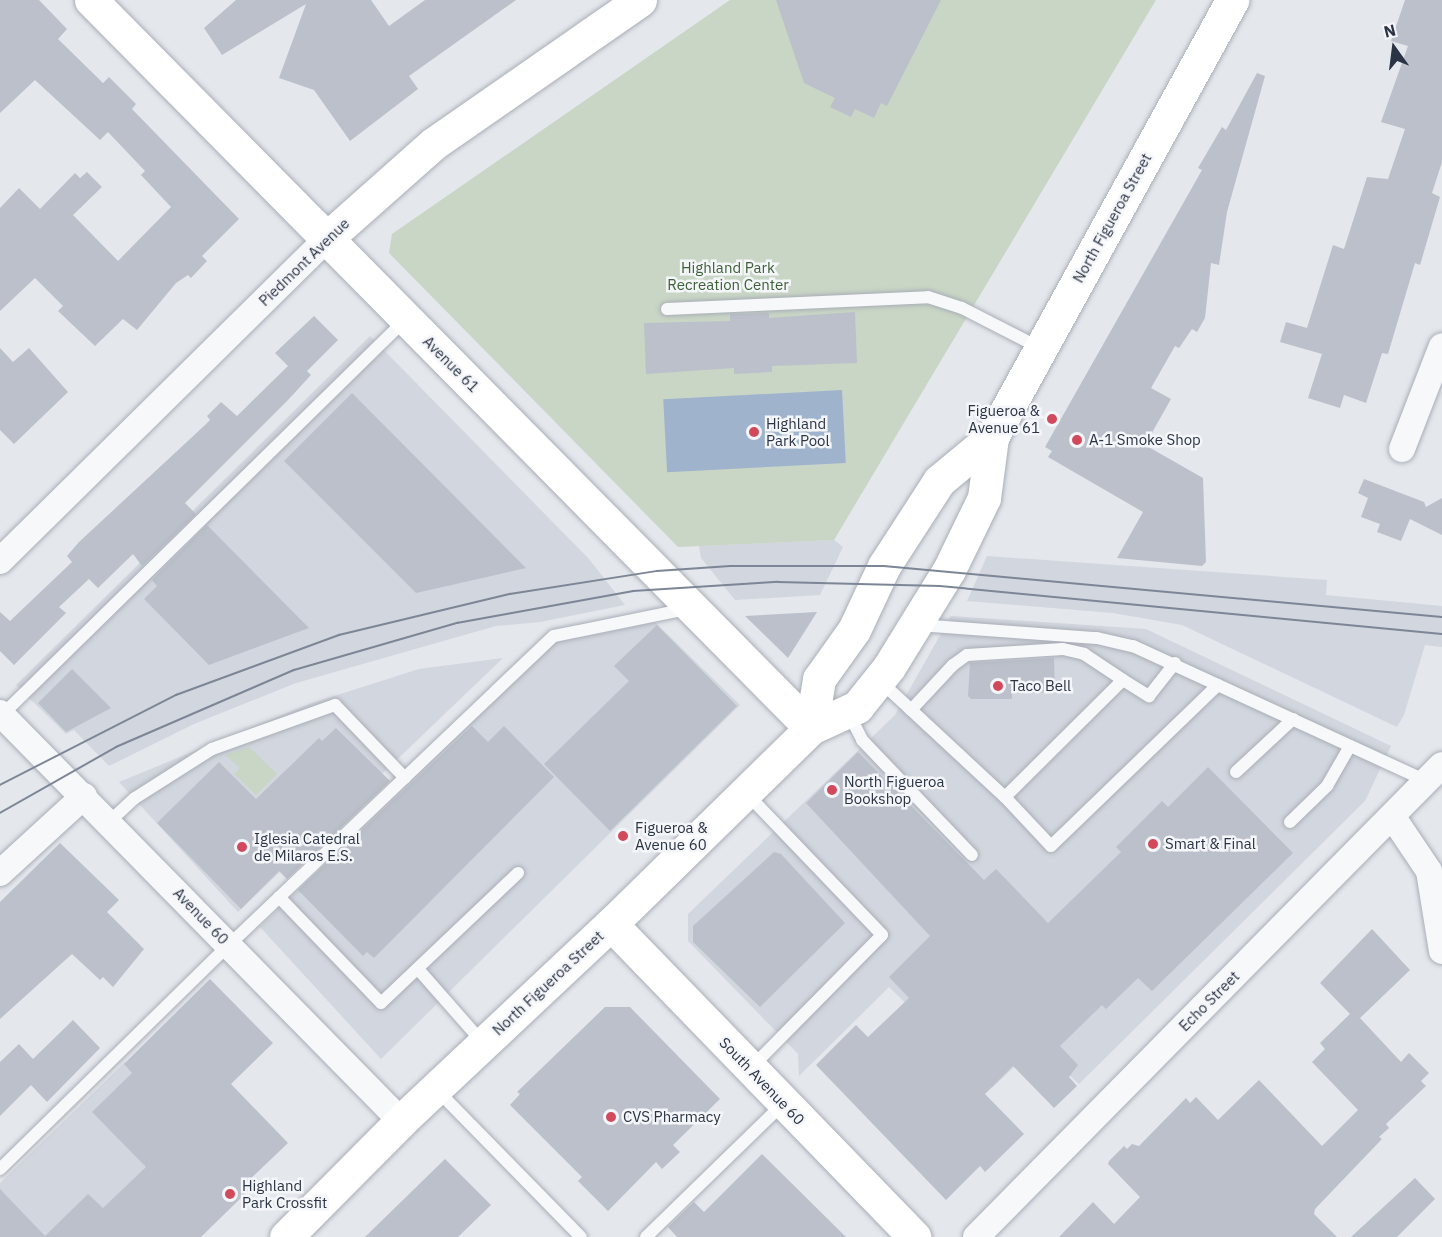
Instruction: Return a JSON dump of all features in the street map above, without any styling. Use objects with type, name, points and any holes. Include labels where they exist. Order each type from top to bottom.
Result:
[{"type":"main road","name":"Avenue 61","points":[[91,0],[326,239],[696,608],[810,728]]},
{"type":"main road","name":"North Figueroa Street","points":[[286,1237],[401,1121],[611,924],[810,728],[857,707],[879,680],[949,570],[984,498],[992,437],[1232,0]]},
{"type":"main road","name":"Piedmont Avenue","points":[[326,239],[433,144],[634,2]]},
{"type":"main road","name":"North Figueroa Street","points":[[810,728],[819,679],[854,630],[884,566],[939,481],[992,437]]},
{"type":"main road","name":"South Avenue 60","points":[[611,924],[914,1237]]},
{"type":"street","name":"Piedmont Avenue","points":[[0,561],[326,239]]},
{"type":"street","points":[[1402,449],[1432,401],[1442,346]]},
{"type":"street","name":"Avenue 60","points":[[1,714],[401,1121]]},
{"type":"street","name":"Echo Street","points":[[976,1237],[1434,773]]},
{"type":"street","points":[[0,873],[84,796]]},
{"type":"street","points":[[1392,816],[1429,871],[1442,951]]},
{"type":"lane","points":[[667,309],[928,297],[962,308],[1040,348]]},
{"type":"lane","points":[[1,714],[406,319]]},
{"type":"lane","points":[[0,1169],[229,945],[554,636],[696,608]]},
{"type":"lane","points":[[916,625],[1096,638],[1133,646],[1175,663],[1350,746],[1434,773]]},
{"type":"lane","points":[[911,710],[953,665],[967,656],[1063,649],[1084,654],[1149,696],[1175,663]]},
{"type":"lane","points":[[879,680],[1005,797],[1051,846],[1218,685]]},
{"type":"lane","points":[[1005,797],[1123,680]]},
{"type":"lane","points":[[109,822],[135,798],[212,749],[334,705],[405,778]]},
{"type":"lane","points":[[847,711],[862,740],[972,855]]},
{"type":"lane","points":[[1236,772],[1293,719]]},
{"type":"lane","points":[[1290,822],[1327,786],[1350,746]]},
{"type":"lane","points":[[745,792],[882,935],[750,1069]]},
{"type":"lane","points":[[279,897],[381,1003],[518,873]]},
{"type":"lane","points":[[418,969],[483,1043]]},
{"type":"lane","points":[[435,1088],[581,1237]]},
{"type":"lane","points":[[646,1237],[783,1104]]},
{"type":"shaded area","points":[[370,336],[589,559],[625,605],[540,622],[496,626],[296,683],[194,724],[109,766],[74,730],[66,734],[16,685]]},
{"type":"shaded area","points":[[834,540],[843,547],[820,595],[735,600],[701,558],[699,546]]},
{"type":"shaded area","points":[[987,556],[1327,580],[1326,595],[1442,606],[1442,647],[1425,645],[1404,715],[1397,727],[1182,625],[1113,613],[967,601]]},
{"type":"shaded area","points":[[951,616],[1146,629],[1391,746],[1365,801],[1079,1084],[1037,1045],[992,1088],[889,987],[799,1076],[798,1054],[688,941],[688,914],[895,715]]},
{"type":"shaded area","points":[[655,622],[740,705],[381,1059],[260,927],[553,642]]},
{"type":"shaded area","name":"Iglesia Catedral de Milaros E.S.","points":[[503,658],[238,912],[119,782],[309,704],[419,669]]},
{"type":"shaded area","points":[[125,1062],[250,1189],[200,1237],[0,1237],[0,1183]]},
{"type":"green space","name":"Highland Park Recreation Center","points":[[730,0],[1156,0],[834,540],[678,547],[389,253],[392,234]]},
{"type":"green space","points":[[249,747],[277,774],[256,795],[234,774],[240,768],[225,755]]},
{"type":"water","name":"Highland Park Pool","points":[[842,390],[846,463],[667,472],[663,399]]},
{"type":"building","points":[[0,0],[39,0],[67,29],[58,39],[103,83],[109,77],[136,104],[132,109],[239,219],[202,256],[207,261],[191,278],[188,275],[176,283],[137,330],[123,319],[95,346],[58,311],[63,306],[35,278],[0,311],[0,208],[19,188],[40,209],[75,173],[80,178],[87,172],[102,187],[73,215],[118,261],[171,207],[141,175],[145,171],[108,132],[100,140],[35,80],[0,113]]},
{"type":"building","points":[[236,0],[371,0],[389,26],[425,0],[516,0],[409,76],[418,89],[350,141],[314,90],[279,78],[306,4],[222,55],[204,28]]},
{"type":"building","points":[[776,0],[941,0],[887,106],[881,103],[874,118],[855,109],[851,117],[830,107],[835,98],[804,83]]},
{"type":"building","points":[[1405,0],[1442,0],[1442,162],[1432,193],[1440,197],[1420,265],[1415,263],[1388,354],[1382,353],[1366,403],[1344,395],[1340,408],[1308,398],[1322,354],[1280,342],[1286,322],[1307,328],[1333,245],[1344,249],[1367,177],[1388,179],[1405,129],[1381,122],[1408,46],[1391,41]]},
{"type":"building","points":[[1257,73],[1265,76],[1227,212],[1219,265],[1211,263],[1205,318],[1197,332],[1192,329],[1179,348],[1175,346],[1151,388],[1171,399],[1145,445],[1203,478],[1206,562],[1202,566],[1117,558],[1143,512],[1048,457],[1052,451],[1045,447],[1202,170],[1198,168],[1222,127],[1226,130]]},
{"type":"building","points":[[855,312],[857,363],[772,366],[772,372],[734,374],[734,368],[646,374],[644,323],[730,321],[730,314],[769,313],[769,318]]},
{"type":"building","points":[[314,316],[338,340],[307,371],[311,375],[288,400],[185,503],[196,514],[142,566],[133,554],[98,588],[89,579],[59,607],[66,613],[14,665],[0,651],[0,612],[10,621],[72,562],[67,556],[79,542],[204,426],[210,420],[207,416],[221,402],[237,416],[288,366],[275,353]]},
{"type":"building","points":[[0,348],[13,362],[29,348],[68,392],[14,444],[0,430]]},
{"type":"building","points":[[352,393],[526,568],[416,593],[284,461]]},
{"type":"building","points":[[1364,479],[1424,502],[1426,507],[1442,498],[1442,535],[1410,519],[1401,541],[1377,532],[1380,524],[1361,517],[1368,498],[1358,493]]},
{"type":"building","points":[[207,525],[309,628],[209,665],[144,599],[157,586],[152,580]]},
{"type":"building","points":[[817,612],[788,658],[745,616]]},
{"type":"building","points":[[657,625],[737,706],[610,831],[544,764],[629,681],[614,666]]},
{"type":"building","points":[[1054,658],[1055,692],[1012,694],[1012,699],[971,699],[968,696],[970,663]]},
{"type":"building","points":[[72,669],[111,708],[66,732],[38,703]]},
{"type":"building","points":[[472,726],[488,742],[504,726],[554,777],[374,958],[367,952],[363,956],[298,890]]},
{"type":"building","points":[[336,728],[390,781],[287,879],[279,871],[241,909],[157,823],[219,762],[256,799],[319,738],[322,741]]},
{"type":"building","points":[[858,752],[984,880],[996,869],[1048,923],[1121,852],[1116,847],[1162,801],[1168,807],[1208,767],[1293,853],[1152,991],[1138,978],[1106,1009],[1102,1005],[1060,1046],[1078,1065],[1069,1077],[1077,1086],[1054,1108],[1013,1066],[985,1094],[1024,1134],[985,1172],[980,1166],[946,1200],[816,1065],[856,1025],[868,1037],[909,998],[889,977],[930,936],[806,803]]},
{"type":"building","points":[[60,843],[119,900],[107,912],[144,949],[113,987],[103,977],[100,980],[72,954],[0,1019],[0,902]]},
{"type":"building","points":[[774,852],[781,854],[845,923],[760,1007],[693,942],[693,926]]},
{"type":"building","points":[[1372,929],[1410,970],[1360,1018],[1401,1062],[1409,1053],[1429,1073],[1421,1081],[1426,1086],[1386,1124],[1389,1128],[1379,1137],[1382,1139],[1315,1209],[1314,1214],[1337,1237],[1059,1237],[1093,1202],[1114,1224],[1140,1197],[1108,1164],[1109,1161],[1124,1146],[1127,1149],[1132,1144],[1139,1146],[1186,1098],[1190,1103],[1196,1097],[1218,1120],[1259,1080],[1322,1146],[1358,1110],[1312,1062],[1325,1049],[1320,1043],[1350,1014],[1320,983]]},
{"type":"building","points":[[210,979],[273,1043],[231,1084],[288,1143],[245,1184],[250,1189],[201,1237],[0,1237],[0,1189],[45,1236],[88,1194],[103,1208],[146,1167],[92,1112],[132,1073],[124,1064]]},
{"type":"building","name":"CVS Pharmacy","points":[[605,1007],[630,1007],[720,1099],[673,1145],[680,1152],[662,1169],[656,1162],[608,1211],[578,1181],[582,1177],[510,1105],[520,1094],[517,1092]]},
{"type":"building","points":[[73,1020],[100,1048],[47,1102],[31,1085],[0,1116],[0,1062],[19,1044],[33,1059]]},
{"type":"building","points":[[762,1154],[846,1237],[677,1237],[668,1227],[694,1202],[704,1212]]},
{"type":"building","points":[[445,1159],[491,1205],[458,1237],[365,1237]]},
{"type":"building","points":[[1415,1178],[1435,1199],[1397,1237],[1351,1237]]},
{"type":"tram line","points":[[0,785],[176,695],[339,635],[510,594],[657,571],[730,566],[884,566],[1442,617]]},
{"type":"tram line","points":[[0,813],[116,747],[294,670],[457,623],[633,591],[778,582],[940,586],[1442,634]]},
{"type":"place","name":"Figueroa & Avenue 61","points":[[1052,419]]},
{"type":"place","name":"Highland Park Pool","points":[[754,432]]},
{"type":"place","name":"A-1 Smoke Shop","points":[[1077,440]]},
{"type":"place","name":"Taco Bell","points":[[998,686]]},
{"type":"place","name":"North Figueroa Bookshop","points":[[832,790]]},
{"type":"place","name":"Figueroa & Avenue 60","points":[[623,836]]},
{"type":"place","name":"Smart & Final","points":[[1153,844]]},
{"type":"place","name":"Iglesia Catedral de Milaros E.S.","points":[[242,847]]},
{"type":"place","name":"CVS Pharmacy","points":[[611,1117]]},
{"type":"place","name":"Highland Park Crossfit","points":[[230,1194]]}]
